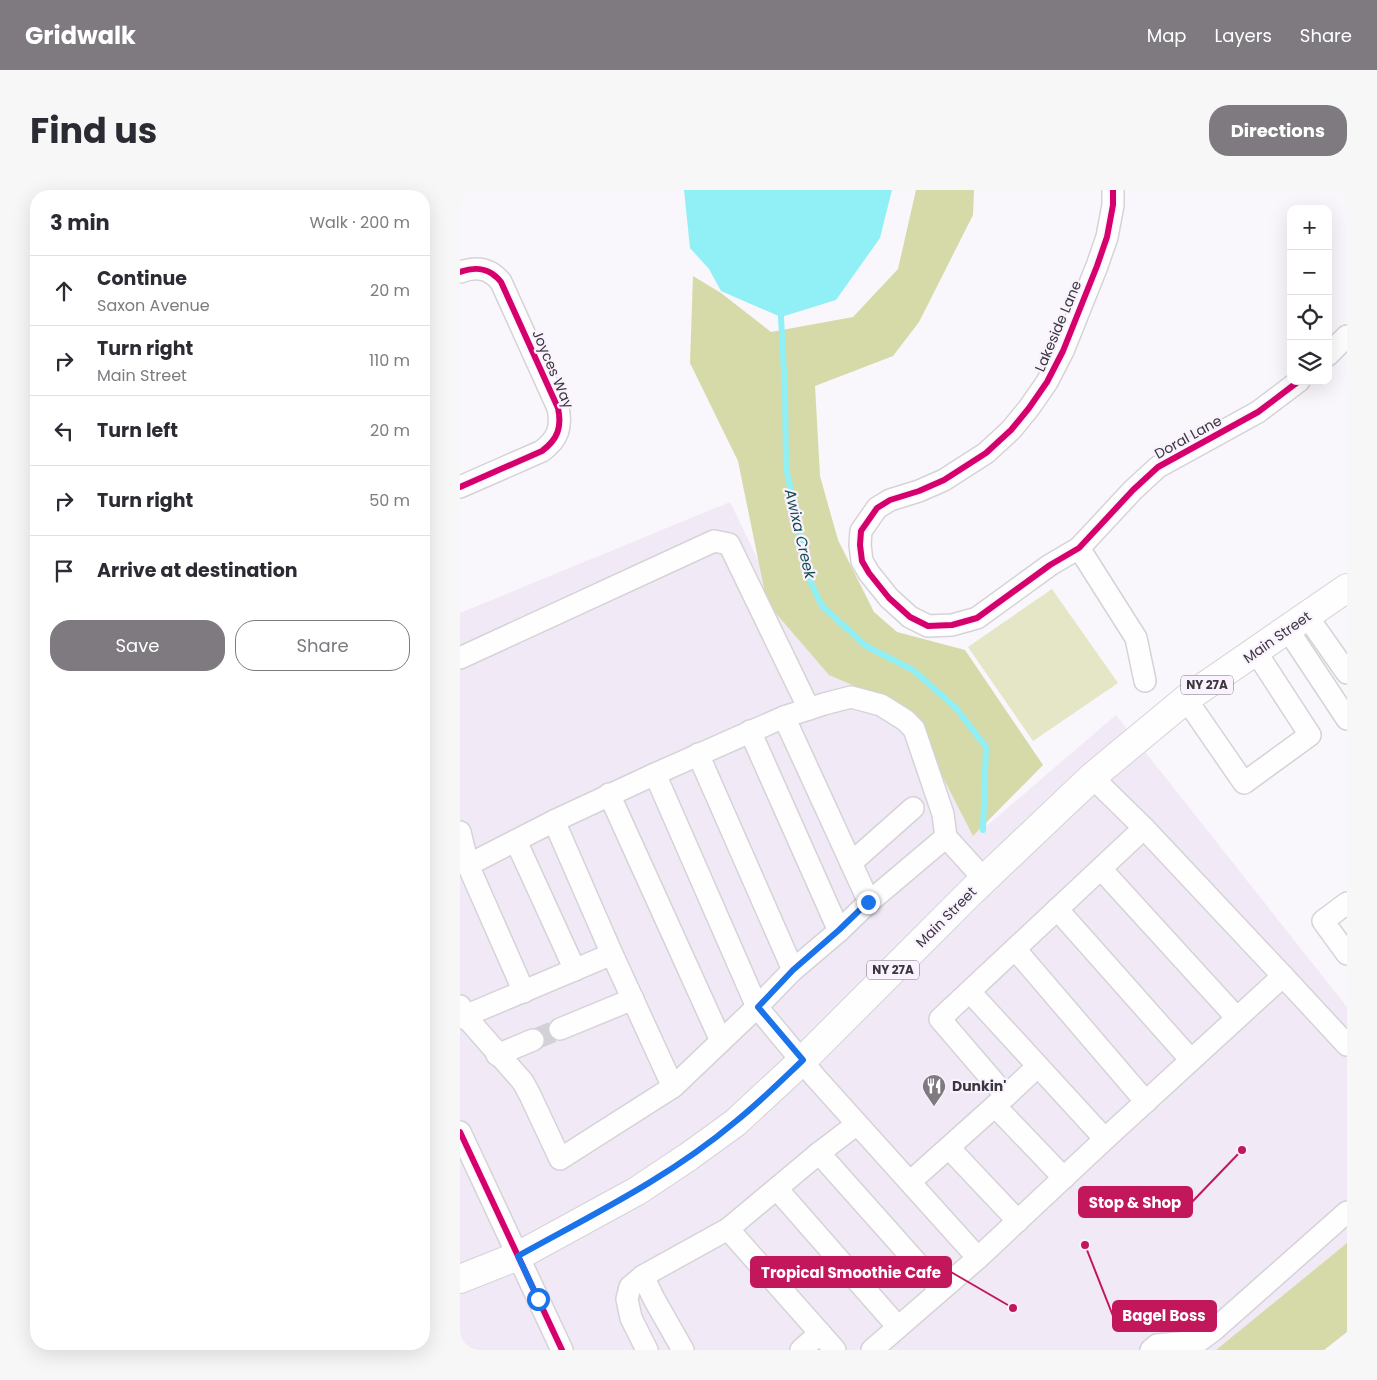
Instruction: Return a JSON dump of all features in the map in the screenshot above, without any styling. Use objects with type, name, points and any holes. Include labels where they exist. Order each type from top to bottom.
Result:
[{"type":"main road","name":"Main Street","points":[[460,1279],[518,1256],[637,1191],[735,1123],[803,1060],[984,880],[1092,777],[1186,699],[1347,588]]},
{"type":"street","name":"Lakeside Lane","points":[[1079,548],[976,618],[952,625],[928,626],[910,617],[889,598],[862,561],[860,545],[861,531],[877,508],[890,500],[919,491],[944,480],[986,453],[1011,430],[1029,408],[1047,382],[1063,351],[1097,266],[1113,205],[1113,190]]},
{"type":"street","name":"Joyces Way","points":[[460,272],[470,268],[481,269],[494,273],[501,282],[558,408],[561,419],[558,433],[552,444],[542,452],[460,487]]},
{"type":"street","points":[[1332,351],[1347,336]]},
{"type":"street","name":"Doral Lane","points":[[1079,548],[1133,490],[1158,467],[1258,412],[1294,385]]},
{"type":"street","points":[[460,658],[714,542],[729,544],[809,709]]},
{"type":"street","points":[[1079,548],[1136,638],[1145,680]]},
{"type":"street","points":[[1298,623],[1347,673]]},
{"type":"street","points":[[1298,623],[1347,719]]},
{"type":"street","points":[[1186,699],[1244,783],[1310,735],[1256,652]]},
{"type":"street","points":[[468,866],[609,794],[750,731],[784,717],[851,697],[881,704],[905,720],[914,729],[943,814],[946,837],[984,880]]},
{"type":"street","points":[[784,717],[868,902]]},
{"type":"street","points":[[750,731],[839,930]]},
{"type":"street","points":[[698,754],[793,970]]},
{"type":"street","points":[[655,774],[758,1007],[816,1078],[978,1258]]},
{"type":"street","points":[[1092,777],[1144,828],[1347,1045]]},
{"type":"street","points":[[609,794],[720,1042]]},
{"type":"street","points":[[851,863],[913,808]]},
{"type":"street","points":[[554,821],[673,1087]]},
{"type":"street","points":[[1064,1178],[1001,1101],[940,1019],[1144,828]]},
{"type":"street","points":[[460,832],[468,866],[524,992]]},
{"type":"street","points":[[612,954],[524,992],[462,1014],[523,1082],[560,1159],[673,1087],[758,1007],[793,970],[868,902],[946,837]]},
{"type":"street","points":[[516,841],[575,970]]},
{"type":"street","points":[[1101,869],[1237,1018]]},
{"type":"street","points":[[1347,903],[1323,921],[1347,954]]},
{"type":"street","points":[[1058,910],[1191,1060]]},
{"type":"street","points":[[1015,949],[1146,1102]]},
{"type":"street","points":[[872,1350],[978,1258],[1283,976]]},
{"type":"street","points":[[970,992],[1105,1139]]},
{"type":"street","points":[[560,1030],[633,999]]},
{"type":"street","points":[[497,1054],[533,1040]]},
{"type":"street","points":[[910,1182],[1038,1066]]},
{"type":"street","points":[[646,1350],[631,1318],[627,1299],[630,1287],[643,1276],[728,1229],[858,1124]]},
{"type":"street","points":[[460,1132],[562,1350]]},
{"type":"street","points":[[949,1148],[1018,1221]]},
{"type":"street","points":[[820,1153],[941,1290]]},
{"type":"street","points":[[776,1189],[898,1327]]},
{"type":"street","points":[[1151,1350],[1157,1345],[1199,1341],[1223,1323],[1347,1212]]},
{"type":"street","points":[[728,1229],[835,1350]]},
{"type":"street","points":[[643,1276],[654,1300],[683,1350]]},
{"type":"street","points":[[801,1350],[820,1333]]},
{"type":"shaded area","points":[[730,502],[788,622],[902,677],[983,829],[1116,715],[1347,1007],[1347,1243],[1216,1350],[460,1350],[460,613]]},
{"type":"green space","points":[[916,190],[974,190],[973,215],[919,322],[893,356],[815,386],[820,476],[838,540],[874,612],[897,632],[965,650],[1043,765],[973,836],[908,709],[829,675],[767,603],[738,461],[690,363],[693,276],[721,293],[771,332],[853,317],[898,269]]},
{"type":"green space","points":[[1052,589],[1118,683],[1033,741],[968,647]]},
{"type":"green space","points":[[1347,1243],[1347,1332],[1324,1350],[1216,1350]]},
{"type":"water","points":[[684,190],[892,190],[880,238],[836,300],[781,317],[721,291],[709,269],[690,248]]},
{"type":"waterway","name":"Awixa Creek","points":[[782,310],[786,468],[811,583],[822,606],[866,646],[913,670],[956,708],[986,747],[983,830]]},
{"type":"tunnel","points":[[533,1040],[560,1029]]},
{"type":"cycle path","points":[[1113,190],[1113,205],[1107,237],[1097,266],[1063,351],[1047,382],[1029,408],[1011,430],[986,453],[944,480],[919,491],[890,500],[877,508],[861,531],[862,561],[889,598],[910,617],[928,626],[952,625],[977,618],[1050,565],[1079,548],[1133,490],[1158,467],[1258,412],[1294,385]]},
{"type":"cycle path","points":[[460,272],[472,269],[488,271],[501,282],[558,408],[559,421],[558,432],[552,442],[542,451],[460,487]]},
{"type":"cycle path","points":[[460,1132],[562,1350]]},
{"type":"place","name":"Dunkin'","points":[[934,1107]]},
{"type":"place","name":"Stop & Shop","points":[[1242,1150]]},
{"type":"place","name":"Bagel Boss","points":[[1085,1245]]},
{"type":"place","name":"Tropical Smoothie Cafe","points":[[1013,1308]]},
{"type":"route","points":[[538,1299],[518,1256],[637,1191],[688,1157],[735,1123],[803,1060],[758,1007],[793,970],[868,902]]}]
